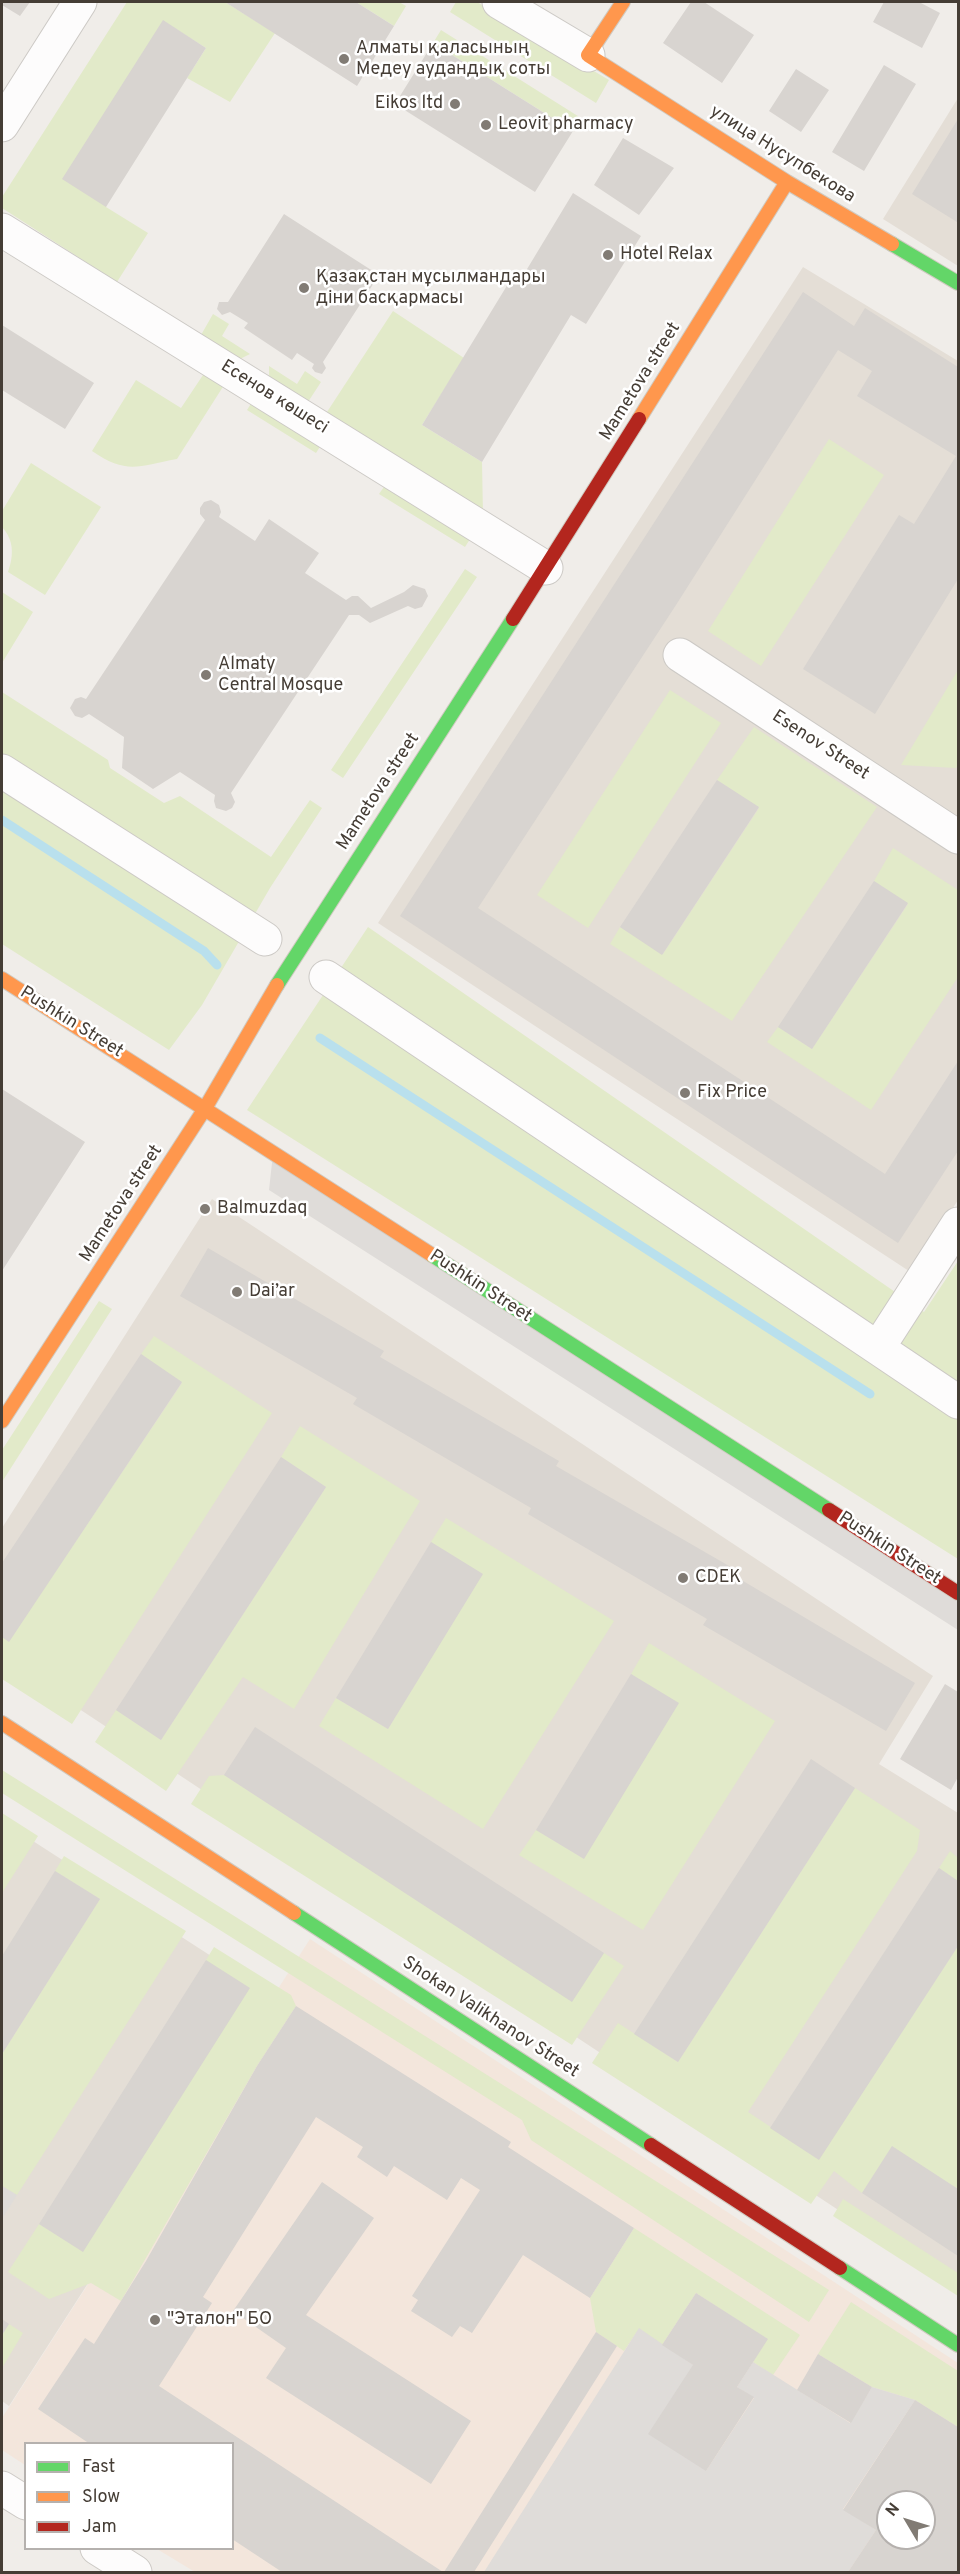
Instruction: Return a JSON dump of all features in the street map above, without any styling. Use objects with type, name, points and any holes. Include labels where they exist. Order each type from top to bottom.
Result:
[{"type":"street","points":[[2,125],[80,2]]},
{"type":"street","points":[[499,2],[588,55],[623,2]]},
{"type":"street","name":"улица Нусупбекова","points":[[588,55],[787,182],[958,283]]},
{"type":"street","name":"Mametovа street","points":[[2,1421],[204,1110],[299,948],[546,568],[787,182]]},
{"type":"street","name":"Есенов көшесі","points":[[2,230],[546,568]]},
{"type":"street","name":"Esenov Street","points":[[681,655],[958,837]]},
{"type":"street","points":[[2,771],[265,939]]},
{"type":"street","points":[[326,978],[958,1402]]},
{"type":"street","name":"Pushkin Street","points":[[2,979],[958,1593]]},
{"type":"street","points":[[878,1348],[958,1224]]},
{"type":"street","name":"Shokan Valikhanov Street","points":[[2,1724],[958,2345]]},
{"type":"street","points":[[2,2488],[24,2502]]},
{"type":"street","points":[[100,2550],[135,2572]]},
{"type":"shaded area","points":[[958,98],[958,266],[883,219]]},
{"type":"shaded area","points":[[803,267],[958,361],[958,1200],[912,1273],[378,923]]},
{"type":"shaded area","points":[[273,1154],[958,1593],[958,1630],[269,1190]]},
{"type":"shaded area","points":[[212,1199],[933,1676],[879,1764],[958,1813],[958,2289],[2,1658],[2,1528]]},
{"type":"shaded area","points":[[2,1821],[273,1996],[9,2406],[2,2401]]},
{"type":"shaded area","points":[[310,1939],[958,2363],[958,2572],[195,2572],[159,2550],[234,2550],[234,2442],[24,2442],[24,2464],[2,2450],[2,2418]]},
{"type":"shaded area","points":[[2,2186],[17,2195],[2,2219]]},
{"type":"shaded area","points":[[639,2328],[693,2365],[706,2471],[754,2398],[737,2387],[753,2362],[850,2423],[872,2387],[915,2400],[843,2509],[876,2530],[848,2572],[484,2572]]},
{"type":"green space","points":[[127,2],[225,2],[275,33],[230,102],[187,78],[206,48],[163,21],[106,207],[148,233],[117,282],[2,208],[2,197]]},
{"type":"green space","points":[[356,2],[399,2],[406,6],[394,26]]},
{"type":"green space","points":[[456,2],[477,2],[609,80],[596,103],[450,12]]},
{"type":"green space","points":[[441,30],[581,118],[573,131],[433,43]]},
{"type":"green space","points":[[393,311],[464,358],[422,425],[482,462],[483,515],[325,415]]},
{"type":"green space","points":[[213,314],[229,324],[222,336],[250,354],[240,359],[201,335]]},
{"type":"green space","points":[[269,366],[297,384],[305,371],[321,382],[308,402],[269,378]]},
{"type":"green space","points":[[207,369],[226,382],[177,459],[133,467],[104,459],[92,451],[136,380],[181,408]]},
{"type":"green space","points":[[254,399],[323,442],[316,453],[247,410]]},
{"type":"green space","points":[[829,439],[884,475],[761,666],[708,631]]},
{"type":"green space","points":[[31,463],[101,507],[45,595],[8,572],[12,548],[9,537],[2,527],[2,511]]},
{"type":"green space","points":[[386,484],[472,536],[465,547],[379,494]]},
{"type":"green space","points":[[465,569],[477,577],[343,778],[331,770]]},
{"type":"green space","points":[[2,592],[33,612],[2,663]]},
{"type":"green space","points":[[958,670],[958,764],[956,768],[901,765]]},
{"type":"green space","points":[[670,690],[721,723],[588,928],[537,895]]},
{"type":"green space","points":[[2,692],[108,760],[110,768],[164,803],[180,796],[271,857],[310,800],[322,808],[270,888],[202,1005],[169,1050],[2,944]]},
{"type":"green space","points":[[754,727],[877,807],[732,1021],[610,944],[620,927],[663,954],[759,808],[717,780]]},
{"type":"green space","points":[[893,848],[958,890],[958,977],[871,1110],[767,1042],[778,1027],[812,1049],[908,904],[874,881]]},
{"type":"green space","points":[[368,927],[924,1312],[958,1261],[958,1559],[247,1110]]},
{"type":"green space","points":[[99,1301],[112,1309],[2,1482],[2,1450]]},
{"type":"green space","points":[[154,1336],[272,1413],[72,1724],[2,1679],[2,1637],[9,1641],[182,1383],[141,1354]]},
{"type":"green space","points":[[300,1426],[420,1501],[294,1709],[243,1677],[166,1791],[95,1742],[116,1710],[161,1740],[326,1487],[281,1457]]},
{"type":"green space","points":[[446,1518],[614,1621],[483,1829],[319,1726],[336,1698],[388,1729],[482,1574],[431,1542]]},
{"type":"green space","points":[[649,1643],[775,1721],[643,1930],[519,1855],[536,1830],[583,1858],[678,1703],[631,1674]]},
{"type":"green space","points":[[2,1770],[829,2290],[809,2322],[531,2140],[522,2120],[2,1793]]},
{"type":"green space","points":[[224,1775],[572,2001],[604,1953],[624,1966],[572,2045],[191,1804],[209,1776]]},
{"type":"green space","points":[[855,1788],[920,1830],[917,1851],[748,2112],[819,2159],[958,1946],[958,2189],[892,2147],[862,2193],[834,2171],[811,2204],[592,2063],[618,2023],[678,2062]]},
{"type":"green space","points":[[2,1813],[38,1836],[2,1893]]},
{"type":"green space","points":[[950,1851],[958,1858],[958,1881],[939,1868]]},
{"type":"green space","points":[[64,1856],[186,1931],[17,2195],[2,2186],[2,2054],[100,1899],[55,1871]]},
{"type":"green space","points":[[214,1947],[291,1995],[296,2006],[257,2066],[121,2301],[91,2283],[49,2299],[8,2272],[39,2224],[83,2251],[206,1960]]},
{"type":"green space","points":[[843,2199],[958,2273],[958,2296],[833,2216]]},
{"type":"green space","points":[[634,2228],[800,2335],[773,2375],[753,2362],[767,2339],[696,2293],[662,2345],[639,2329],[624,2351],[596,2332],[590,2298]]},
{"type":"green space","points":[[851,2302],[958,2371],[958,2427],[915,2400],[872,2387],[818,2354]]},
{"type":"green space","points":[[9,2324],[23,2333],[2,2368],[2,2335]]},
{"type":"building","points":[[2,2],[30,2],[20,16],[2,5]]},
{"type":"building","name":"Алматы қаласының Медеу аудандық соты","points":[[225,2],[356,2],[394,26],[357,86]]},
{"type":"building","points":[[691,2],[704,2],[754,35],[722,83],[663,43]]},
{"type":"building","points":[[884,2],[919,2],[940,13],[922,48],[873,22]]},
{"type":"building","points":[[163,20],[206,48],[106,207],[62,179]]},
{"type":"building","points":[[433,43],[573,131],[535,192],[395,104]]},
{"type":"building","points":[[884,65],[916,84],[864,171],[832,152]]},
{"type":"building","points":[[796,69],[829,90],[801,132],[769,111]]},
{"type":"building","points":[[958,119],[958,220],[957,222],[912,194]]},
{"type":"building","points":[[623,138],[674,168],[639,215],[594,185]]},
{"type":"building","points":[[573,193],[641,236],[586,324],[571,315],[482,462],[422,425],[511,279],[518,284]]},
{"type":"building","name":"Қазақстан мұсылмандары діни басқармасы","points":[[284,214],[379,275],[323,362],[326,368],[322,374],[315,372],[312,368],[314,364],[297,353],[292,360],[244,328],[248,323],[230,312],[222,315],[217,309],[219,302],[228,302]]},
{"type":"building","points":[[803,292],[854,326],[865,308],[958,367],[958,579],[875,714],[803,669],[899,515],[914,524],[956,456],[857,396],[872,371],[838,350],[676,605],[478,908],[885,1174],[958,1061],[958,1151],[898,1243],[400,916]]},
{"type":"building","points":[[2,325],[94,383],[65,429],[2,390]]},
{"type":"building","name":"Almaty Central Mosque","points":[[211,500],[219,505],[221,512],[219,517],[255,541],[269,519],[319,553],[305,573],[346,600],[352,596],[358,596],[371,608],[404,592],[413,585],[425,589],[428,596],[422,607],[415,609],[408,606],[370,623],[359,615],[349,615],[231,793],[235,802],[232,808],[226,811],[216,808],[215,795],[180,772],[153,789],[122,768],[124,737],[89,714],[82,718],[75,716],[70,708],[75,699],[81,697],[86,699],[205,520],[200,514],[200,508],[204,502]]},
{"type":"building","points":[[717,780],[759,807],[662,955],[620,927]]},
{"type":"building","points":[[874,881],[908,903],[812,1049],[778,1027]]},
{"type":"building","points":[[2,1089],[85,1142],[2,1271]]},
{"type":"building","points":[[208,1248],[384,1351],[380,1357],[559,1461],[556,1466],[736,1570],[733,1575],[915,1683],[886,1731],[703,1625],[707,1619],[528,1514],[531,1508],[353,1404],[357,1398],[180,1296]]},
{"type":"building","points":[[141,1354],[182,1382],[9,1642],[2,1637],[2,1563]]},
{"type":"building","points":[[281,1457],[326,1487],[161,1740],[116,1710]]},
{"type":"building","points":[[431,1542],[483,1574],[388,1729],[336,1698]]},
{"type":"building","points":[[631,1674],[679,1703],[584,1859],[536,1830]]},
{"type":"building","points":[[945,1684],[958,1692],[958,1777],[951,1790],[900,1759]]},
{"type":"building","points":[[255,1727],[604,1953],[572,2002],[224,1775]]},
{"type":"building","points":[[811,1759],[855,1788],[678,2062],[634,2034]]},
{"type":"building","points":[[939,1868],[958,1881],[958,1946],[819,2160],[770,2128]]},
{"type":"building","points":[[55,1871],[100,1899],[2,2054],[2,1956]]},
{"type":"building","points":[[206,1960],[250,1988],[83,2252],[39,2224]]},
{"type":"building","points":[[296,2006],[511,2142],[508,2147],[634,2228],[590,2298],[523,2255],[472,2333],[460,2326],[452,2337],[411,2311],[418,2300],[412,2296],[480,2190],[461,2178],[447,2200],[394,2166],[387,2177],[357,2157],[363,2147],[316,2117],[203,2297],[212,2303],[159,2386],[443,2572],[282,2572],[234,2540],[234,2442],[87,2442],[38,2409],[85,2338],[94,2344],[146,2261],[257,2066]]},
{"type":"building","points":[[892,2146],[958,2189],[958,2256],[862,2193]]},
{"type":"building","name":"\"Эталон\" БО","points":[[322,2182],[374,2218],[306,2315],[471,2421],[431,2484],[266,2378],[286,2348],[233,2311]]},
{"type":"building","points":[[696,2293],[768,2339],[737,2387],[754,2397],[706,2471],[648,2434],[693,2365],[662,2345]]},
{"type":"building","points":[[2,2319],[9,2324],[2,2335]]},
{"type":"building","points":[[596,2332],[617,2346],[474,2572],[444,2572]]},
{"type":"building","points":[[818,2354],[872,2387],[851,2423],[797,2390]]},
{"type":"building","points":[[915,2400],[958,2427],[958,2572],[848,2572],[876,2530],[843,2510]]},
{"type":"waterway","points":[[2,820],[204,951],[217,965]]},
{"type":"waterway","points":[[320,1038],[870,1394]]},
{"type":"traffic: fast","points":[[892,244],[958,283]]},
{"type":"traffic: fast","points":[[277,985],[513,619]]},
{"type":"traffic: fast","points":[[432,1255],[829,1510]]},
{"type":"traffic: fast","points":[[294,1913],[651,2145]]},
{"type":"traffic: fast","points":[[840,2268],[958,2345]]},
{"type":"traffic: slow","points":[[623,2],[588,55],[787,182],[892,244]]},
{"type":"traffic: slow","points":[[639,419],[787,182]]},
{"type":"traffic: slow","points":[[2,979],[432,1255]]},
{"type":"traffic: slow","points":[[2,1421],[204,1110],[277,985]]},
{"type":"traffic: slow","points":[[2,1723],[294,1913]]},
{"type":"traffic: jam","points":[[513,619],[639,419]]},
{"type":"traffic: jam","points":[[829,1510],[958,1593]]},
{"type":"traffic: jam","points":[[651,2145],[840,2268]]},
{"type":"place","name":"Алматы қаласының Медеу аудандық соты","points":[[344,59]]},
{"type":"place","name":"Eikos ltd","points":[[455,104]]},
{"type":"place","name":"Leovit pharmacy","points":[[486,125]]},
{"type":"place","name":"Hotel Relax","points":[[608,255]]},
{"type":"place","name":"Қазақстан мұсылмандары діни басқармасы","points":[[304,288]]},
{"type":"place","name":"Almaty Central Mosque","points":[[206,675]]},
{"type":"place","name":"Fix Price","points":[[685,1093]]},
{"type":"place","name":"Balmuzdaq","points":[[205,1209]]},
{"type":"place","name":"Dai’ar","points":[[237,1292]]},
{"type":"place","name":"CDEK","points":[[683,1578]]},
{"type":"place","name":"\"Эталон\" БО","points":[[155,2320]]}]
